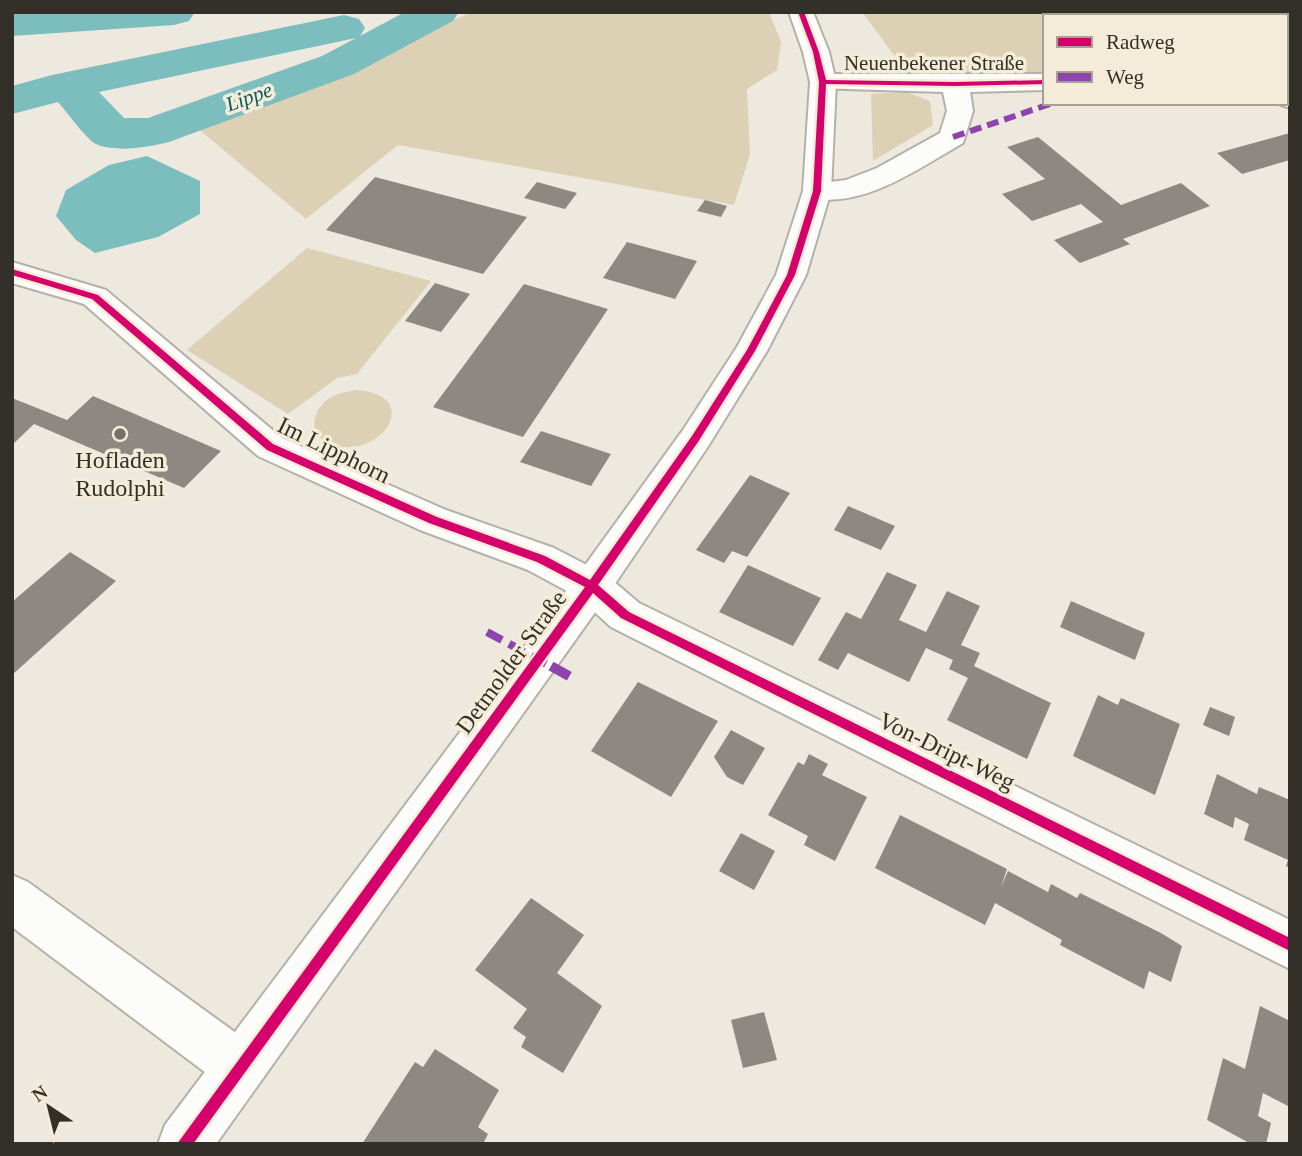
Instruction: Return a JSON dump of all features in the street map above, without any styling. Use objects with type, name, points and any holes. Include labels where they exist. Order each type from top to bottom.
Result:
[{"type":"street","name":"Detmolder Straße","points":[[184,1144],[592,586],[695,439],[751,351],[791,275],[817,191],[823,82],[816,52],[801,12]]},
{"type":"street","name":"Neuenbekener Straße","points":[[823,82],[1043,82]]},
{"type":"street","name":"Neuenbekener Straße","points":[[817,191],[850,188],[887,174],[953,137],[960,111],[955,84]]},
{"type":"street","name":"Im Lipphorn","points":[[12,272],[95,297],[270,447],[433,520],[541,559],[592,586]]},
{"type":"street","name":"Von-Dript-Weg","points":[[592,586],[625,615],[1290,945]]},
{"type":"street","points":[[12,898],[208,1041],[240,1068]]},
{"type":"shaded area","points":[[472,12],[769,12],[781,42],[777,70],[747,89],[750,154],[734,205],[398,145],[306,219],[196,127],[288,94]]},
{"type":"shaded area","points":[[862,12],[1178,12],[1043,14],[1043,75],[906,71]]},
{"type":"shaded area","points":[[906,92],[930,101],[933,125],[873,161],[871,94]]},
{"type":"shaded area","points":[[307,248],[431,281],[357,374],[337,378],[288,414],[187,350]]},
{"type":"shaded area","points":[[357,390],[377,394],[388,403],[392,414],[388,425],[380,436],[367,443],[351,447],[325,441],[315,430],[314,423],[319,409],[331,397]]},
{"type":"water","points":[[147,156],[200,181],[200,214],[158,237],[95,253],[76,240],[56,216],[66,190],[109,165]]},
{"type":"building","points":[[1290,133],[1290,160],[1242,174],[1217,153]]},
{"type":"building","points":[[1038,137],[1121,205],[1181,183],[1210,206],[1123,239],[1130,244],[1080,263],[1054,240],[1103,222],[1081,204],[1032,221],[1002,194],[1045,179],[1007,147]]},
{"type":"building","points":[[375,177],[527,217],[483,274],[326,230]]},
{"type":"building","points":[[537,182],[577,193],[565,209],[524,198]]},
{"type":"building","points":[[705,200],[727,206],[721,217],[697,211]]},
{"type":"building","points":[[627,242],[697,261],[675,299],[603,278]]},
{"type":"building","points":[[435,283],[470,294],[441,332],[405,321]]},
{"type":"building","points":[[524,284],[608,309],[523,437],[433,407]]},
{"type":"building","name":"Hofladen Rudolphi","points":[[93,396],[221,451],[184,488],[34,424],[12,445],[12,398],[67,420]]},
{"type":"building","points":[[541,431],[611,454],[591,486],[520,462]]},
{"type":"building","points":[[750,475],[790,493],[747,557],[732,551],[724,563],[696,550]]},
{"type":"building","points":[[848,506],[895,526],[881,550],[834,530]]},
{"type":"building","points":[[70,552],[116,581],[12,675],[12,602]]},
{"type":"building","points":[[748,565],[821,598],[793,646],[719,612]]},
{"type":"building","points":[[887,572],[917,585],[899,620],[926,632],[947,591],[980,606],[961,645],[980,653],[974,666],[1051,703],[1027,759],[947,720],[968,678],[949,669],[953,660],[926,648],[909,682],[848,653],[838,670],[818,660],[846,612],[861,619]]},
{"type":"building","points":[[1071,601],[1145,633],[1135,660],[1060,627]]},
{"type":"building","points":[[638,682],[718,721],[671,797],[591,751]]},
{"type":"building","points":[[1098,695],[1118,705],[1121,698],[1180,724],[1155,795],[1073,756]]},
{"type":"building","points":[[1210,707],[1235,717],[1229,736],[1203,725]]},
{"type":"building","points":[[731,730],[765,748],[743,785],[727,777],[714,757]]},
{"type":"building","points":[[809,754],[828,764],[822,775],[867,797],[835,861],[804,845],[808,836],[768,815],[798,762],[804,765]]},
{"type":"building","points":[[1217,774],[1257,794],[1259,787],[1290,800],[1290,868],[1286,866],[1288,860],[1244,840],[1249,824],[1235,817],[1233,828],[1204,814]]},
{"type":"building","points":[[900,815],[1007,869],[1001,887],[1008,871],[1048,892],[1051,884],[1077,898],[1080,893],[1161,933],[1182,946],[1171,982],[1149,971],[1144,989],[1060,945],[1062,940],[995,903],[985,925],[875,868]]},
{"type":"building","points":[[741,833],[775,851],[754,890],[719,871]]},
{"type":"building","points":[[531,898],[584,935],[557,973],[602,1006],[563,1073],[521,1047],[526,1037],[513,1028],[527,1009],[475,970]]},
{"type":"building","points":[[1260,1006],[1290,1021],[1290,1107],[1263,1093],[1258,1116],[1271,1123],[1266,1144],[1251,1144],[1207,1120],[1223,1058],[1245,1069]]},
{"type":"building","points":[[764,1012],[777,1060],[743,1068],[731,1020]]},
{"type":"building","points":[[435,1049],[499,1090],[478,1127],[488,1134],[483,1144],[362,1144],[415,1062],[423,1067]]},
{"type":"waterway","name":"Lippe","points":[[12,23],[174,12]]},
{"type":"waterway","name":"Lippe","points":[[68,85],[111,133],[152,132],[338,65],[438,12]]},
{"type":"waterway","name":"Lippe","points":[[68,85],[344,28]]},
{"type":"waterway","name":"Lippe","points":[[12,100],[68,85]]},
{"type":"marked path","points":[[953,137],[1047,105]]},
{"type":"marked path","points":[[487,632],[576,680]]},
{"type":"cycle path","points":[[184,1144],[592,586],[695,439],[751,351],[791,275],[817,191],[823,82],[816,52],[801,12]]},
{"type":"cycle path","points":[[823,82],[1043,82]]},
{"type":"cycle path","points":[[12,272],[95,297],[270,447],[433,520],[541,559],[592,586],[625,615],[1290,945]]},
{"type":"place","name":"Hofladen Rudolphi","points":[[120,434]]}]
